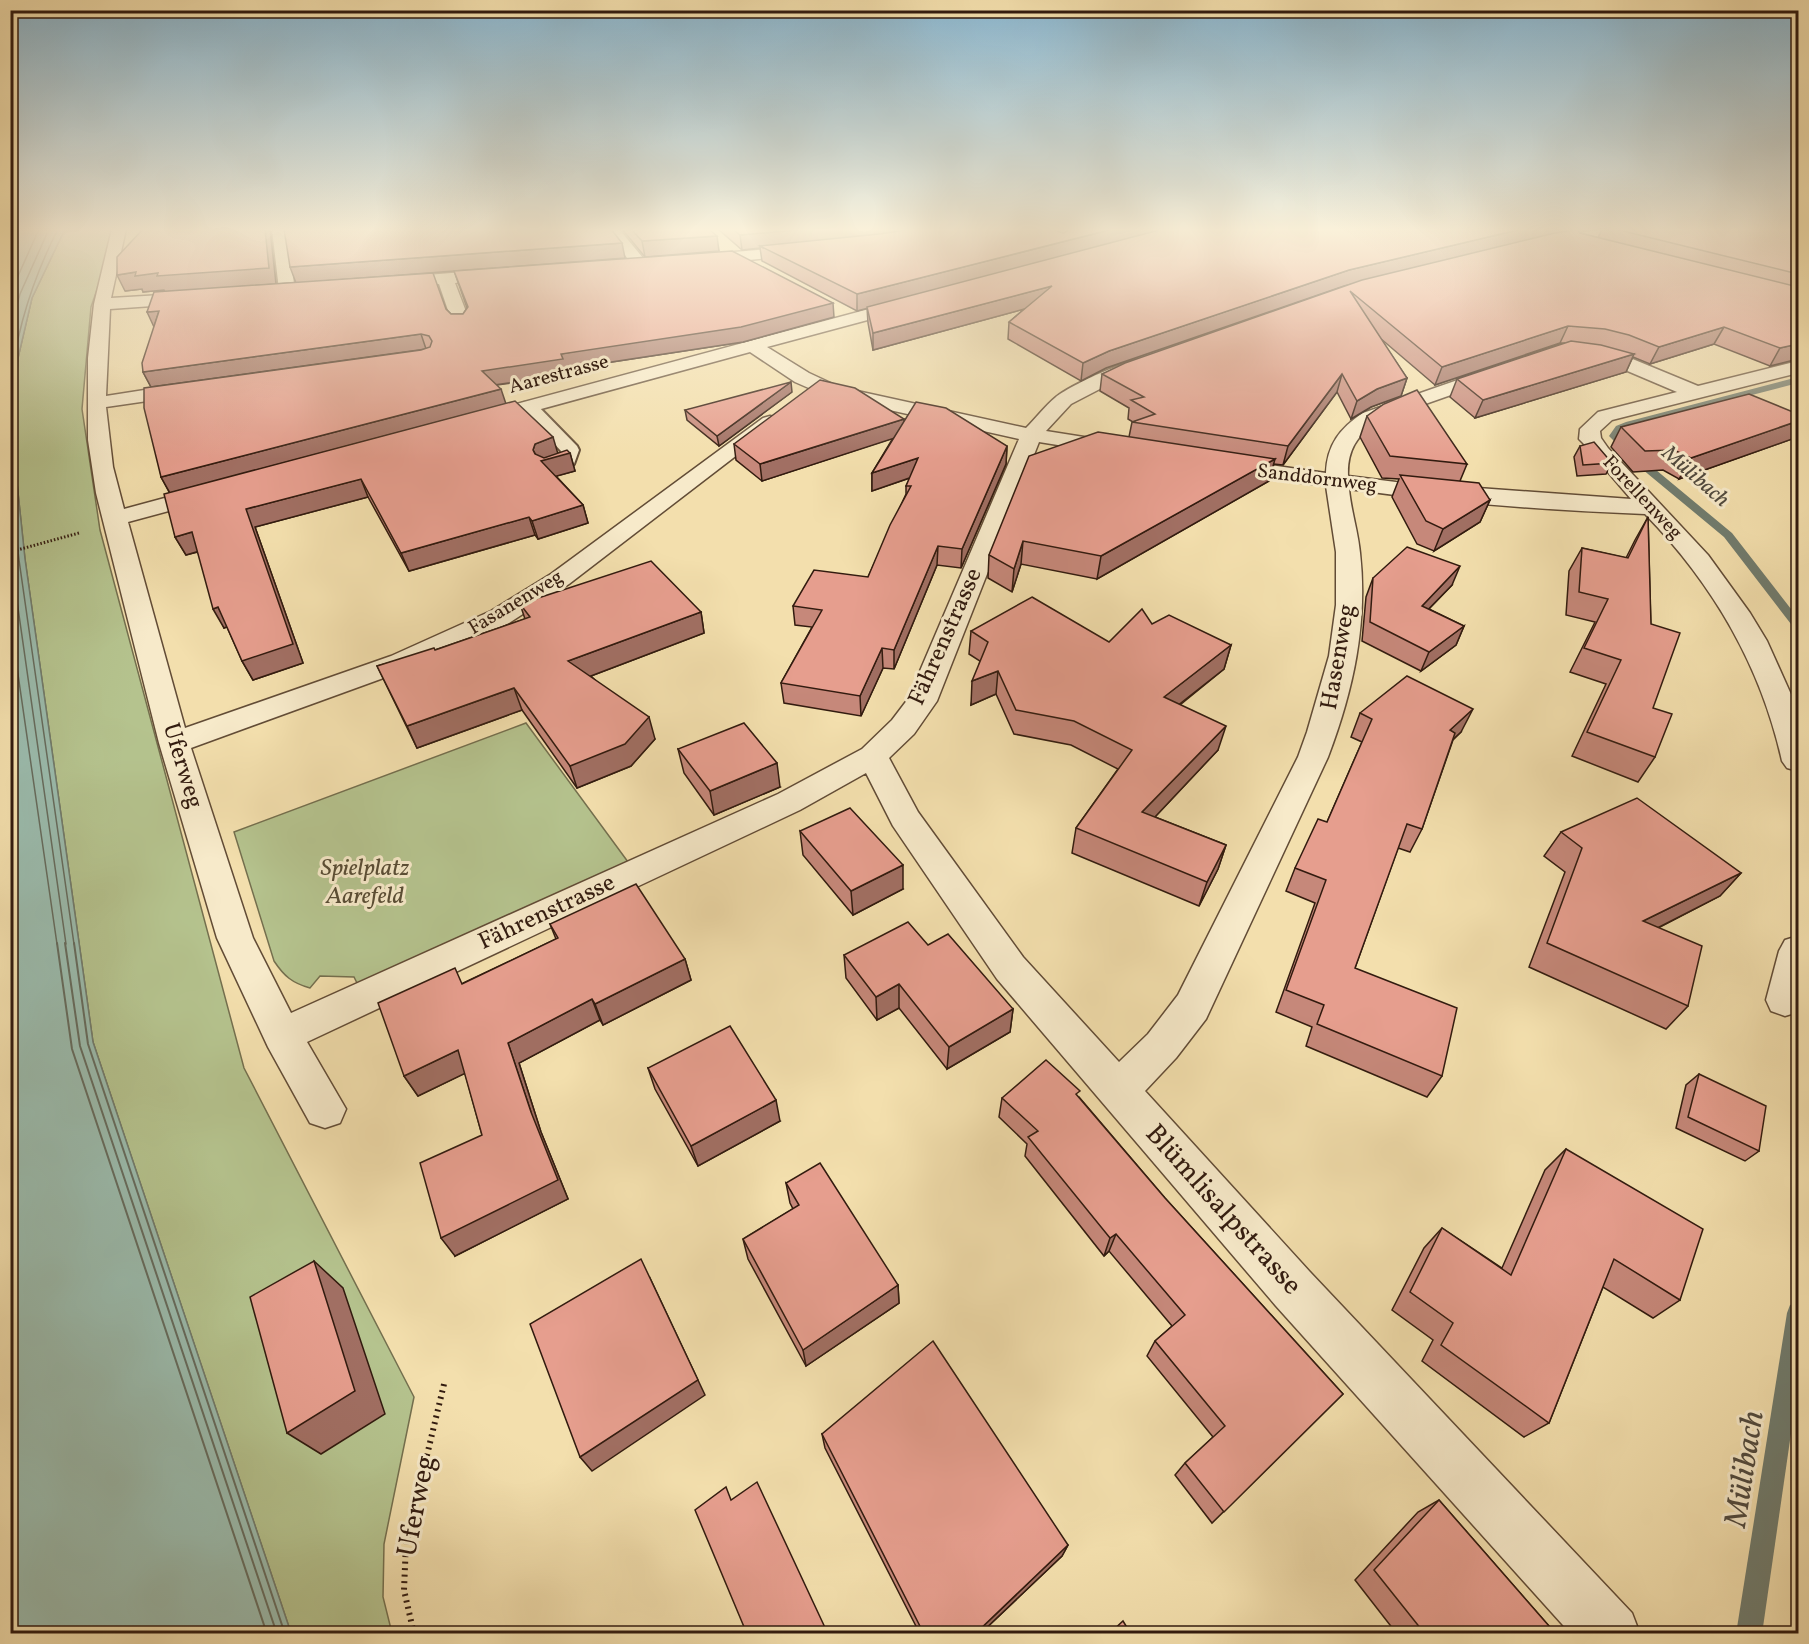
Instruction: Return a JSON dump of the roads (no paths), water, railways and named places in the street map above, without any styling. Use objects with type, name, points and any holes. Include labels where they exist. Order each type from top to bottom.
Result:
[{"type":"street","name":"Uferweg","points":[[102,306],[96,403],[105,491],[101,525],[174,743],[235,938],[282,1035],[325,1109]]},
{"type":"street","points":[[455,306],[461,322]]},
{"type":"street","name":"Aarestrasse","points":[[460,425],[900,306]]},
{"type":"street","points":[[834,308],[854,318]]},
{"type":"street","points":[[753,346],[801,398],[855,398],[1031,435],[1132,451]]},
{"type":"street","points":[[1561,350],[1585,350],[1611,357],[1697,393]]},
{"type":"street","name":"Fährenstrasse","points":[[282,1035],[789,802],[873,756],[903,727],[922,701],[1031,435],[1064,400],[1114,374],[1167,355]]},
{"type":"street","name":"Hasenweg","points":[[1118,1091],[1162,1046],[1192,1007],[1327,725],[1348,636],[1351,594],[1346,532],[1334,482],[1341,445],[1357,426],[1390,408],[1519,364]]},
{"type":"street","name":"Forellenweg","points":[[1798,367],[1605,416],[1590,429],[1590,439],[1599,452],[1649,507],[1674,530],[1707,570],[1754,644],[1785,713],[1798,761]]},
{"type":"street","points":[[96,403],[202,387]]},
{"type":"street","name":"Fasanenweg","points":[[174,743],[401,662],[500,617],[568,573],[801,398]]},
{"type":"street","name":"Sanddornweg","points":[[1211,464],[1334,482],[1590,505],[1649,507]]},
{"type":"street","points":[[101,525],[230,487]]},
{"type":"street","name":"Blümlisalpstrasse","points":[[873,756],[905,818],[1010,968],[1293,1289],[1611,1634]]},
{"type":"street","points":[[1785,1000],[1798,951]]},
{"type":"lane","points":[[528,407],[570,450],[567,460],[549,467]]},
{"type":"water","points":[[10,306],[30,306],[18,358],[13,445],[25,559],[93,1042],[291,1633],[11,1633]]},
{"type":"waterway","name":"Mülibach","points":[[1798,380],[1629,424],[1619,428],[1614,436],[1646,467],[1728,535],[1798,625]]},
{"type":"waterway","name":"Mülibach","points":[[1749,1634],[1798,1313]]},
{"type":"park label","name":"Spielplatz Aarefeld","points":[[365,883]]}]
